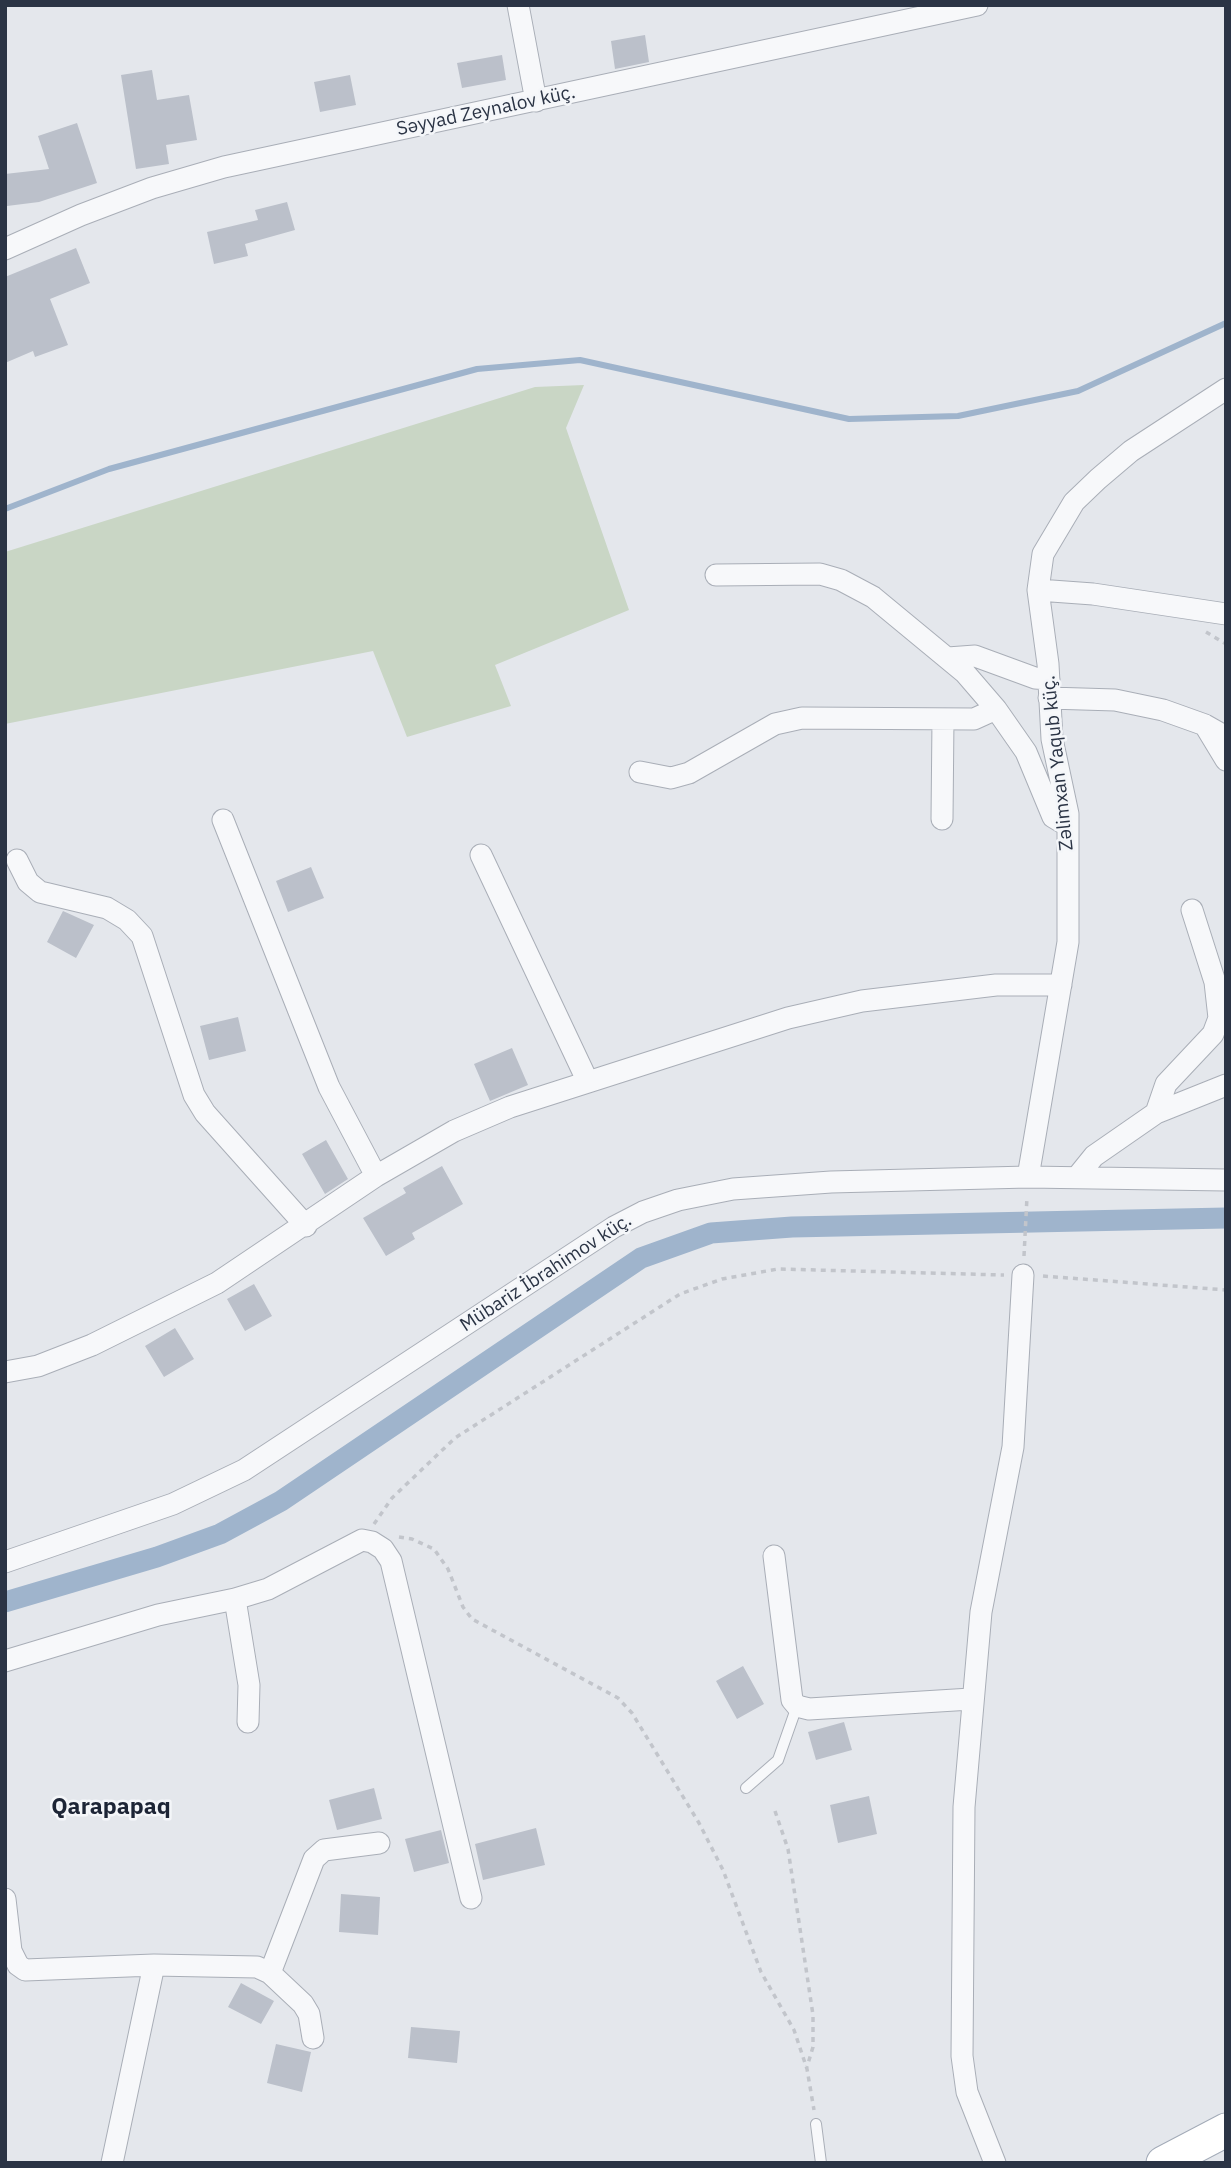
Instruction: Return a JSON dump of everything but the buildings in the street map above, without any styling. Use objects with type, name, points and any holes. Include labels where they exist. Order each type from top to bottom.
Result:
[{"type":"main road","points":[[1163,2163],[1226,2130]]},
{"type":"street","points":[[518,5],[536,101]]},
{"type":"street","name":"Səyyad Zeynalov küç.","points":[[5,249],[81,215],[152,188],[224,167],[977,5]]},
{"type":"street","name":"Zəlimxan Yaqub küç.","points":[[1028,1177],[1068,942],[1068,827],[1052,738],[1038,590],[1043,554],[1074,502],[1131,451],[1226,389]]},
{"type":"street","points":[[716,575],[793,572],[841,580],[873,597],[965,673],[996,709],[1026,752],[1053,817],[1068,827]]},
{"type":"street","points":[[1038,590],[1093,594],[1226,614]]},
{"type":"street","points":[[948,658],[975,656],[1035,678],[1049,689],[1163,710],[1205,725],[1226,737]]},
{"type":"street","points":[[640,772],[671,778],[689,773],[775,724],[802,718],[974,719],[996,709]]},
{"type":"street","points":[[942,819],[943,719]]},
{"type":"street","points":[[1205,725],[1207,734],[1226,760]]},
{"type":"street","points":[[223,820],[329,1087],[376,1176]]},
{"type":"street","points":[[481,855],[587,1080]]},
{"type":"street","points":[[17,860],[28,882],[40,892],[107,908],[127,920],[142,936],[194,1095],[205,1113],[306,1226]]},
{"type":"street","points":[[1156,1113],[1166,1084],[1213,1034],[1219,1018],[1215,982],[1192,910]]},
{"type":"street","points":[[5,1372],[38,1366],[92,1345],[217,1283],[306,1226],[376,1176],[454,1131],[510,1107],[587,1080],[788,1018],[862,1001],[982,986],[1061,985]]},
{"type":"street","points":[[1077,1177],[1110,1144],[1156,1113],[1226,1085]]},
{"type":"street","name":"Mübariz İbrahimov küç.","points":[[5,1562],[173,1504],[244,1470],[614,1227],[643,1212],[678,1200],[733,1189],[831,1182],[1028,1177],[1226,1181]]},
{"type":"street","points":[[995,2163],[967,2092],[962,2056],[964,1807],[971,1699],[981,1612],[1013,1447],[1023,1275]]},
{"type":"street","points":[[5,1661],[158,1615],[235,1599],[268,1589],[362,1540],[383,1549],[391,1561],[471,1899]]},
{"type":"street","points":[[774,1556],[792,1700],[797,1706],[809,1709],[971,1699]]},
{"type":"street","points":[[235,1599],[249,1685],[248,1722]]},
{"type":"street","points":[[270,1973],[314,1859],[324,1850],[379,1843]]},
{"type":"street","points":[[5,1899],[11,1951],[18,1965],[25,1970],[154,1965],[257,1967],[270,1973],[303,2004],[309,2014],[313,2038]]},
{"type":"street","points":[[112,2163],[154,1965]]},
{"type":"lane","points":[[746,1788],[778,1760],[797,1706]]},
{"type":"lane","points":[[816,2124],[821,2163]]},
{"type":"path","points":[[1023,1275],[1028,1177]]},
{"type":"path","points":[[362,1540],[392,1498],[455,1438],[680,1294],[722,1279],[778,1269],[1023,1275],[1226,1290]]},
{"type":"path","points":[[362,1540],[391,1536],[412,1539],[435,1549],[448,1570],[463,1607],[472,1619],[618,1698],[632,1713],[699,1823],[723,1870],[761,1972],[794,2030],[807,2069],[816,2124]]},
{"type":"path","points":[[775,1811],[788,1849],[813,2015],[813,2047],[807,2069]]},
{"type":"green space","points":[[584,385],[566,428],[629,610],[495,665],[511,706],[407,737],[373,651],[5,724],[5,552],[535,387]]},
{"type":"waterway","points":[[5,509],[109,469],[477,369],[580,360],[849,419],[958,416],[1078,391],[1226,323]]},
{"type":"waterway","points":[[5,1602],[157,1557],[220,1534],[281,1501],[641,1258],[711,1233],[792,1227],[1226,1218]]},
{"type":"district","name":"Qarapapaq","points":[[111,1807]]}]
